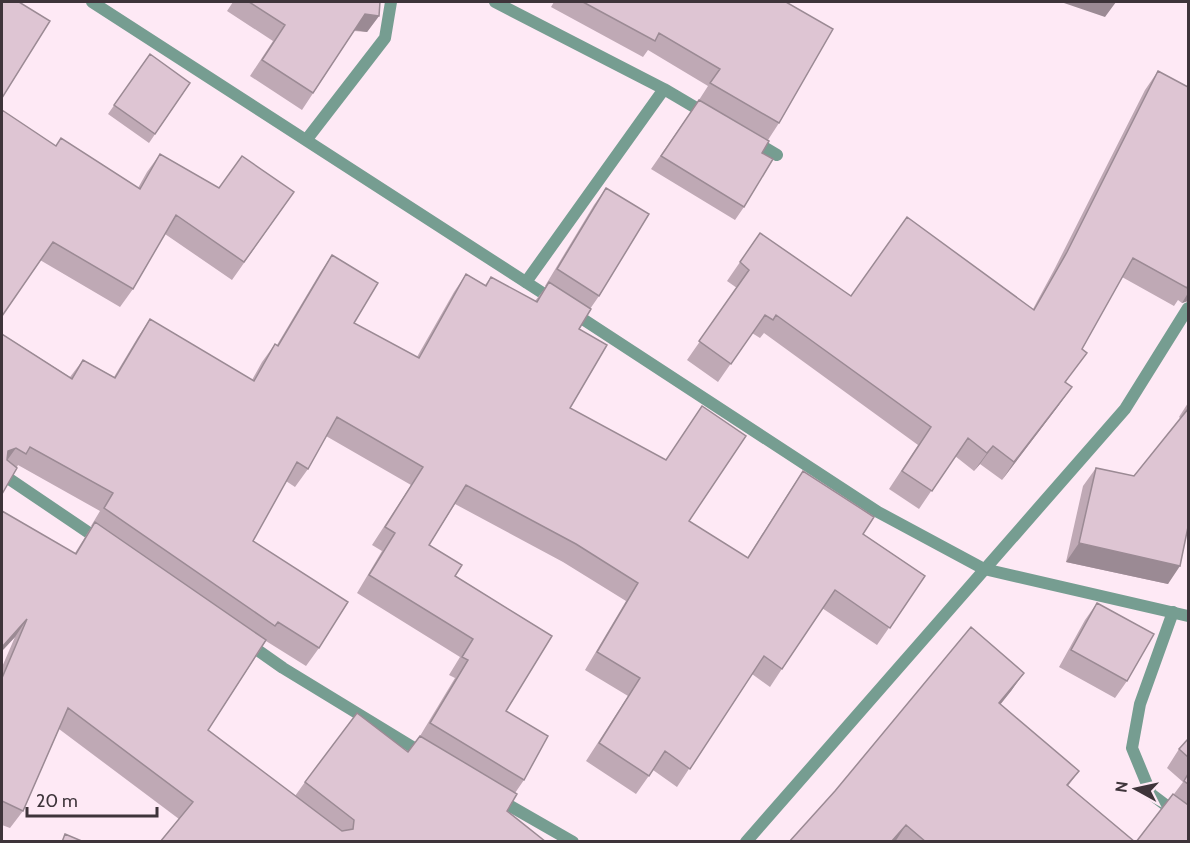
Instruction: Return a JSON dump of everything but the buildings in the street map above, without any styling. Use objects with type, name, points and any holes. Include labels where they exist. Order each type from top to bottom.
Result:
[{"type":"street","points":[[92,2],[307,139],[878,512],[984,569],[1188,616]]},
{"type":"street","points":[[307,139],[385,38],[391,2]]},
{"type":"street","points":[[495,2],[664,89],[715,119]]},
{"type":"street","points":[[526,282],[664,89]]},
{"type":"street","points":[[736,131],[777,155]]},
{"type":"street","points":[[746,842],[1125,410],[1188,308]]},
{"type":"street","points":[[2,474],[111,548]]},
{"type":"street","points":[[1173,612],[1140,704],[1131,748],[1151,794],[1188,822]]},
{"type":"street","points":[[236,635],[283,668],[431,759]]},
{"type":"street","points":[[490,795],[573,842]]}]
